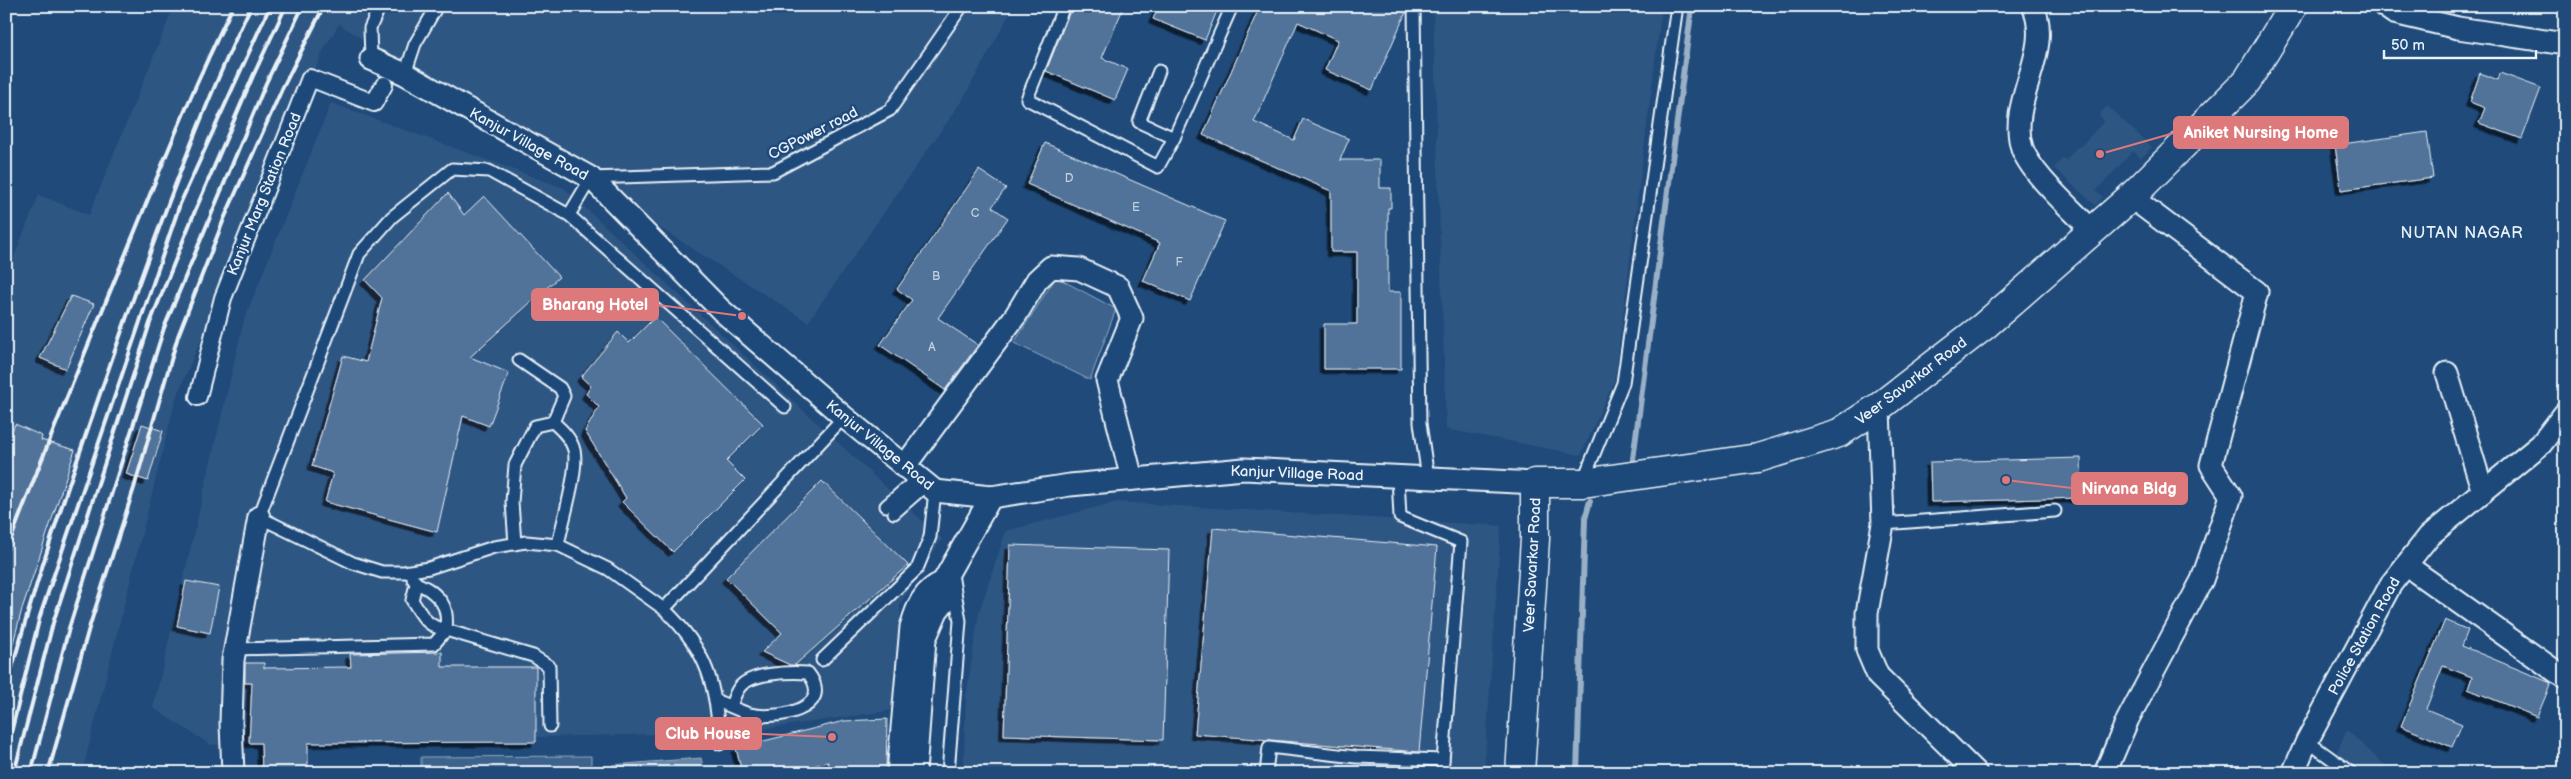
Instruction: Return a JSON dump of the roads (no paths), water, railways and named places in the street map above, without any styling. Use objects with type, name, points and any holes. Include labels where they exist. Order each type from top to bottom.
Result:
[{"type":"street","points":[[2033,6],[2038,17],[2039,34],[2021,114],[2022,148],[2030,164],[2091,230]]},
{"type":"street","name":"Veer Savarkar Road","points":[[1520,773],[1535,531],[1535,491],[1758,458],[1839,433],[1879,407],[1984,326],[2091,230],[2131,197],[2247,81],[2293,6]]},
{"type":"street","points":[[2384,6],[2394,13],[2458,28],[2565,44]]},
{"type":"street","name":"Kanjur Village Road","points":[[371,59],[405,74],[592,178],[721,310],[844,417],[921,480],[990,496],[1070,485],[1244,469],[1428,478],[1535,491]]},
{"type":"street","name":"Kanjur Marg Station Road","points":[[198,397],[223,298],[310,78],[374,103],[384,85]]},
{"type":"street","points":[[2105,773],[2128,719],[2202,580],[2231,496],[2211,465],[2257,292],[2131,197]]},
{"type":"street","points":[[921,480],[1011,322],[1037,280],[1052,267],[1079,269],[1118,287],[1132,318],[1107,380],[1132,479]]},
{"type":"street","points":[[2447,373],[2483,492]]},
{"type":"street","points":[[1879,407],[1883,524],[1867,613],[1867,650],[1878,676],[1976,773]]},
{"type":"street","name":"Police Station Road","points":[[2293,773],[2307,740],[2391,584],[2429,536],[2541,444],[2565,413]]},
{"type":"street","points":[[906,772],[911,627],[916,611],[930,587],[947,576],[990,496]]},
{"type":"street","points":[[233,773],[231,723],[235,649],[260,517]]},
{"type":"street","points":[[2406,565],[2565,678]]},
{"type":"lane","points":[[371,59],[370,28],[380,6]]},
{"type":"lane","points":[[405,74],[415,44],[437,6]]},
{"type":"lane","name":"CGPower road","points":[[592,178],[773,172],[890,110],[962,6]]},
{"type":"lane","points":[[1064,6],[1027,99],[1158,168],[1174,138],[1232,6]]},
{"type":"lane","points":[[1411,6],[1414,8],[1420,423],[1428,478]]},
{"type":"lane","points":[[1583,483],[1623,384],[1677,6]]},
{"type":"lane","points":[[1159,71],[1139,122],[1174,138]]},
{"type":"lane","points":[[720,744],[717,701],[705,658],[682,626],[664,609],[608,569],[558,545],[526,542],[494,548],[430,568],[382,572],[354,563],[260,517],[359,254],[392,217],[452,169],[488,171],[569,215],[785,407]]},
{"type":"lane","points":[[569,215],[592,178]]},
{"type":"lane","points":[[519,360],[560,388],[564,396],[553,422]]},
{"type":"lane","points":[[664,609],[844,417]]},
{"type":"lane","points":[[516,544],[512,502],[516,465],[535,426],[553,422]]},
{"type":"lane","points":[[553,422],[564,431],[574,449],[575,463],[558,545]]},
{"type":"lane","points":[[1398,477],[1400,517],[1461,542],[1442,773]]},
{"type":"lane","points":[[890,510],[921,480]]},
{"type":"lane","points":[[822,660],[917,569],[930,537],[921,480]]},
{"type":"lane","points":[[1883,524],[2055,511]]},
{"type":"lane","points":[[235,649],[434,644],[446,630],[448,614],[445,605],[428,589],[416,584],[408,571]]},
{"type":"lane","points":[[947,576],[960,621],[948,773]]},
{"type":"lane","points":[[416,584],[412,600],[432,627],[533,656],[549,666],[550,726]]},
{"type":"lane","points":[[717,701],[751,714],[782,715],[808,706],[815,694],[815,682],[808,673],[784,671],[755,679],[740,686],[731,706]]},
{"type":"lane","points":[[2307,740],[2351,773]]},
{"type":"lane","points":[[1266,773],[1269,747],[1356,757],[1443,760]]},
{"type":"waterway","points":[[1632,467],[1692,6]]},
{"type":"waterway","points":[[1577,773],[1585,519],[1590,501]]},
{"type":"railway","points":[[6,552],[164,160],[204,67],[233,6]]},
{"type":"railway","points":[[6,690],[78,457],[126,319],[169,200],[200,122],[251,6]]},
{"type":"railway","points":[[6,753],[40,616],[180,204],[270,6]]},
{"type":"railway","points":[[14,773],[53,623],[150,323],[195,211],[253,76],[286,6]]},
{"type":"railway","points":[[31,773],[69,628],[164,328],[266,83],[303,6]]},
{"type":"railway","points":[[48,773],[89,628],[134,488],[178,336],[224,219],[282,89],[324,6]]},
{"type":"place","name":"Aniket Nursing Home","points":[[2100,154]]},
{"type":"place","name":"Bharang Hotel","points":[[742,316]]},
{"type":"place","name":"Nirvana Bldg","points":[[2006,480]]},
{"type":"place","name":"Club House","points":[[832,737]]},
{"type":"district","name":"NUTAN NAGAR","points":[[2462,232]]}]
